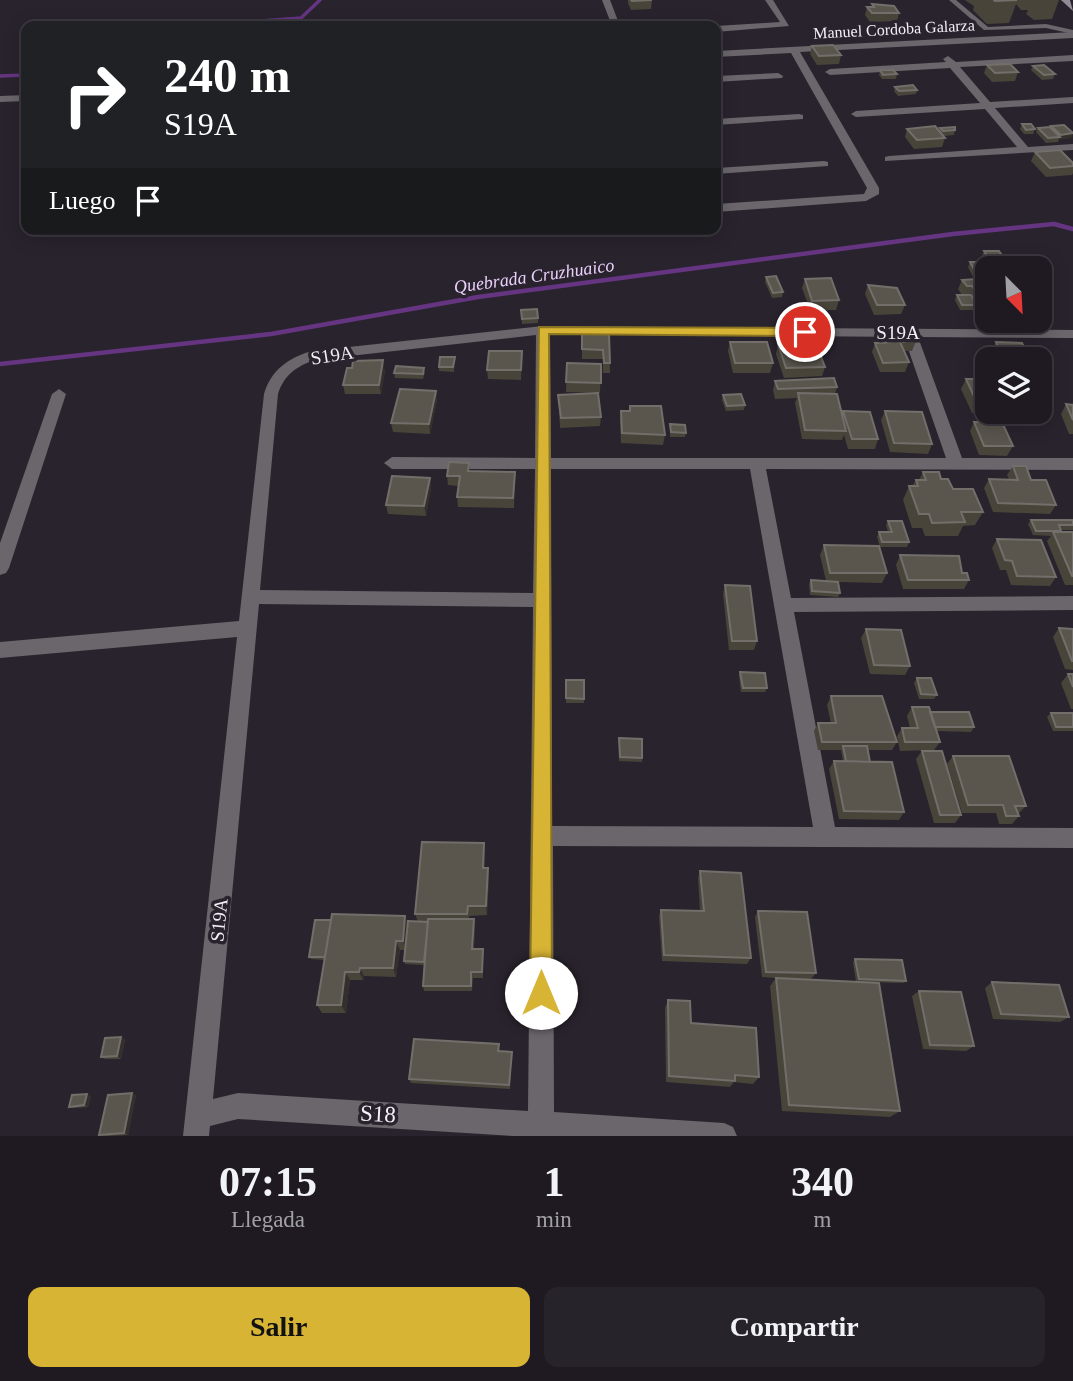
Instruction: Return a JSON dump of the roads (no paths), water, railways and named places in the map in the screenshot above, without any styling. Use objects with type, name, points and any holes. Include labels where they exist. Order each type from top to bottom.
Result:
[{"type":"street","points":[[606,0],[614,21]]},
{"type":"street","points":[[721,29],[786,24],[769,0]]},
{"type":"street","points":[[1065,0],[1073,8]]},
{"type":"street","name":"Manuel Cordoba Galarza","points":[[721,54],[1073,34]]},
{"type":"street","points":[[934,43],[1025,150]]},
{"type":"street","points":[[721,208],[866,197],[873,194],[873,188],[794,50]]},
{"type":"street","points":[[830,72],[1073,58]]},
{"type":"street","points":[[721,79],[778,76]]},
{"type":"street","points":[[0,99],[21,98]]},
{"type":"street","points":[[856,114],[1073,100]]},
{"type":"street","points":[[721,122],[799,117]]},
{"type":"street","points":[[889,159],[1073,147]]},
{"type":"street","points":[[721,171],[824,164]]},
{"type":"street","points":[[541,1123],[543,330]]},
{"type":"street","name":"S19A","points":[[198,1125],[271,394],[274,382],[282,371],[312,356],[543,330],[1073,334]]},
{"type":"street","points":[[910,332],[956,464]]},
{"type":"street","points":[[0,568],[60,394]]},
{"type":"street","points":[[392,463],[1073,464]]},
{"type":"street","points":[[757,464],[826,837]]},
{"type":"street","points":[[252,597],[542,600]]},
{"type":"street","points":[[783,605],[1073,603]]},
{"type":"street","points":[[0,650],[248,628]]},
{"type":"street","points":[[542,836],[1073,838]]},
{"type":"street","name":"S18","points":[[198,1125],[237,1106],[724,1136]]},
{"type":"lane","points":[[952,0],[986,29],[1046,26],[1073,34]]},
{"type":"waterway","points":[[261,21],[301,18],[320,0]]},
{"type":"waterway","points":[[0,76],[21,75]]},
{"type":"waterway","name":"Quebrada Cruzhuaico","points":[[0,364],[271,334],[478,297],[953,234],[1054,224],[1073,229]]}]
